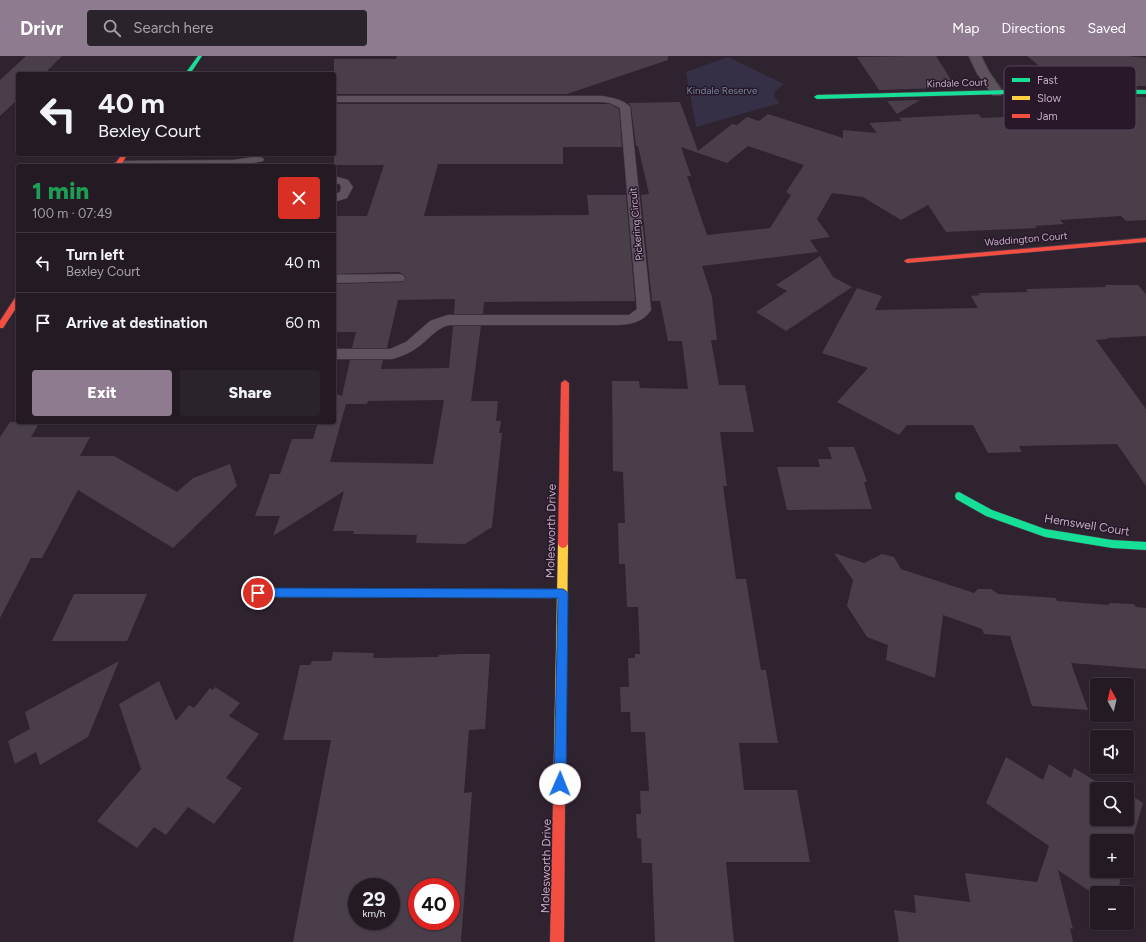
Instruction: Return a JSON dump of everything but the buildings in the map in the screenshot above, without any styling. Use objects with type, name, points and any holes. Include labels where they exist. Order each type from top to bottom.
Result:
[{"type":"street","points":[[188,72],[200,56]]},
{"type":"street","points":[[975,56],[983,73],[997,92]]},
{"type":"street","name":"Kindale Court","points":[[817,97],[1004,92]]},
{"type":"street","name":"Kindale Court","points":[[1136,92],[1146,92]]},
{"type":"street","name":"Waddington Court","points":[[907,260],[1146,240]]},
{"type":"street","points":[[0,326],[16,303]]},
{"type":"street","name":"Molesworth Drive","points":[[557,942],[565,383]]},
{"type":"street","name":"Hemswell Court","points":[[959,496],[989,513],[1045,533],[1112,544],[1146,546]]},
{"type":"street","points":[[258,593],[563,594]]},
{"type":"lane","name":"Pickering Circuit","points":[[336,99],[602,99],[613,101],[625,107],[644,310],[633,319],[618,320],[448,320],[435,324],[411,346],[392,354],[336,354]]},
{"type":"lane","points":[[242,156],[258,160]]},
{"type":"lane","points":[[176,164],[234,163],[258,160]]},
{"type":"lane","points":[[336,179],[344,182],[347,187],[341,198],[336,199]]},
{"type":"lane","points":[[336,279],[398,278]]},
{"type":"green space","name":"Kindale Reserve","points":[[728,57],[784,84],[775,91],[774,96],[780,103],[696,127],[686,72]]},
{"type":"traffic: fast","points":[[188,72],[200,56]]},
{"type":"traffic: fast","points":[[817,97],[1004,92]]},
{"type":"traffic: fast","points":[[1136,92],[1146,92]]},
{"type":"traffic: fast","points":[[959,496],[989,513],[1045,533],[1112,544],[1146,546]]},
{"type":"traffic: fast","points":[[258,593],[563,594]]},
{"type":"traffic: slow","points":[[559,803],[563,544]]},
{"type":"traffic: jam","points":[[118,164],[124,156]]},
{"type":"traffic: jam","points":[[907,261],[1146,240]]},
{"type":"traffic: jam","points":[[0,326],[16,303]]},
{"type":"traffic: jam","points":[[563,544],[565,383]]},
{"type":"traffic: jam","points":[[557,942],[559,803]]},
{"type":"route","points":[[258,593],[563,594],[560,784]]}]
